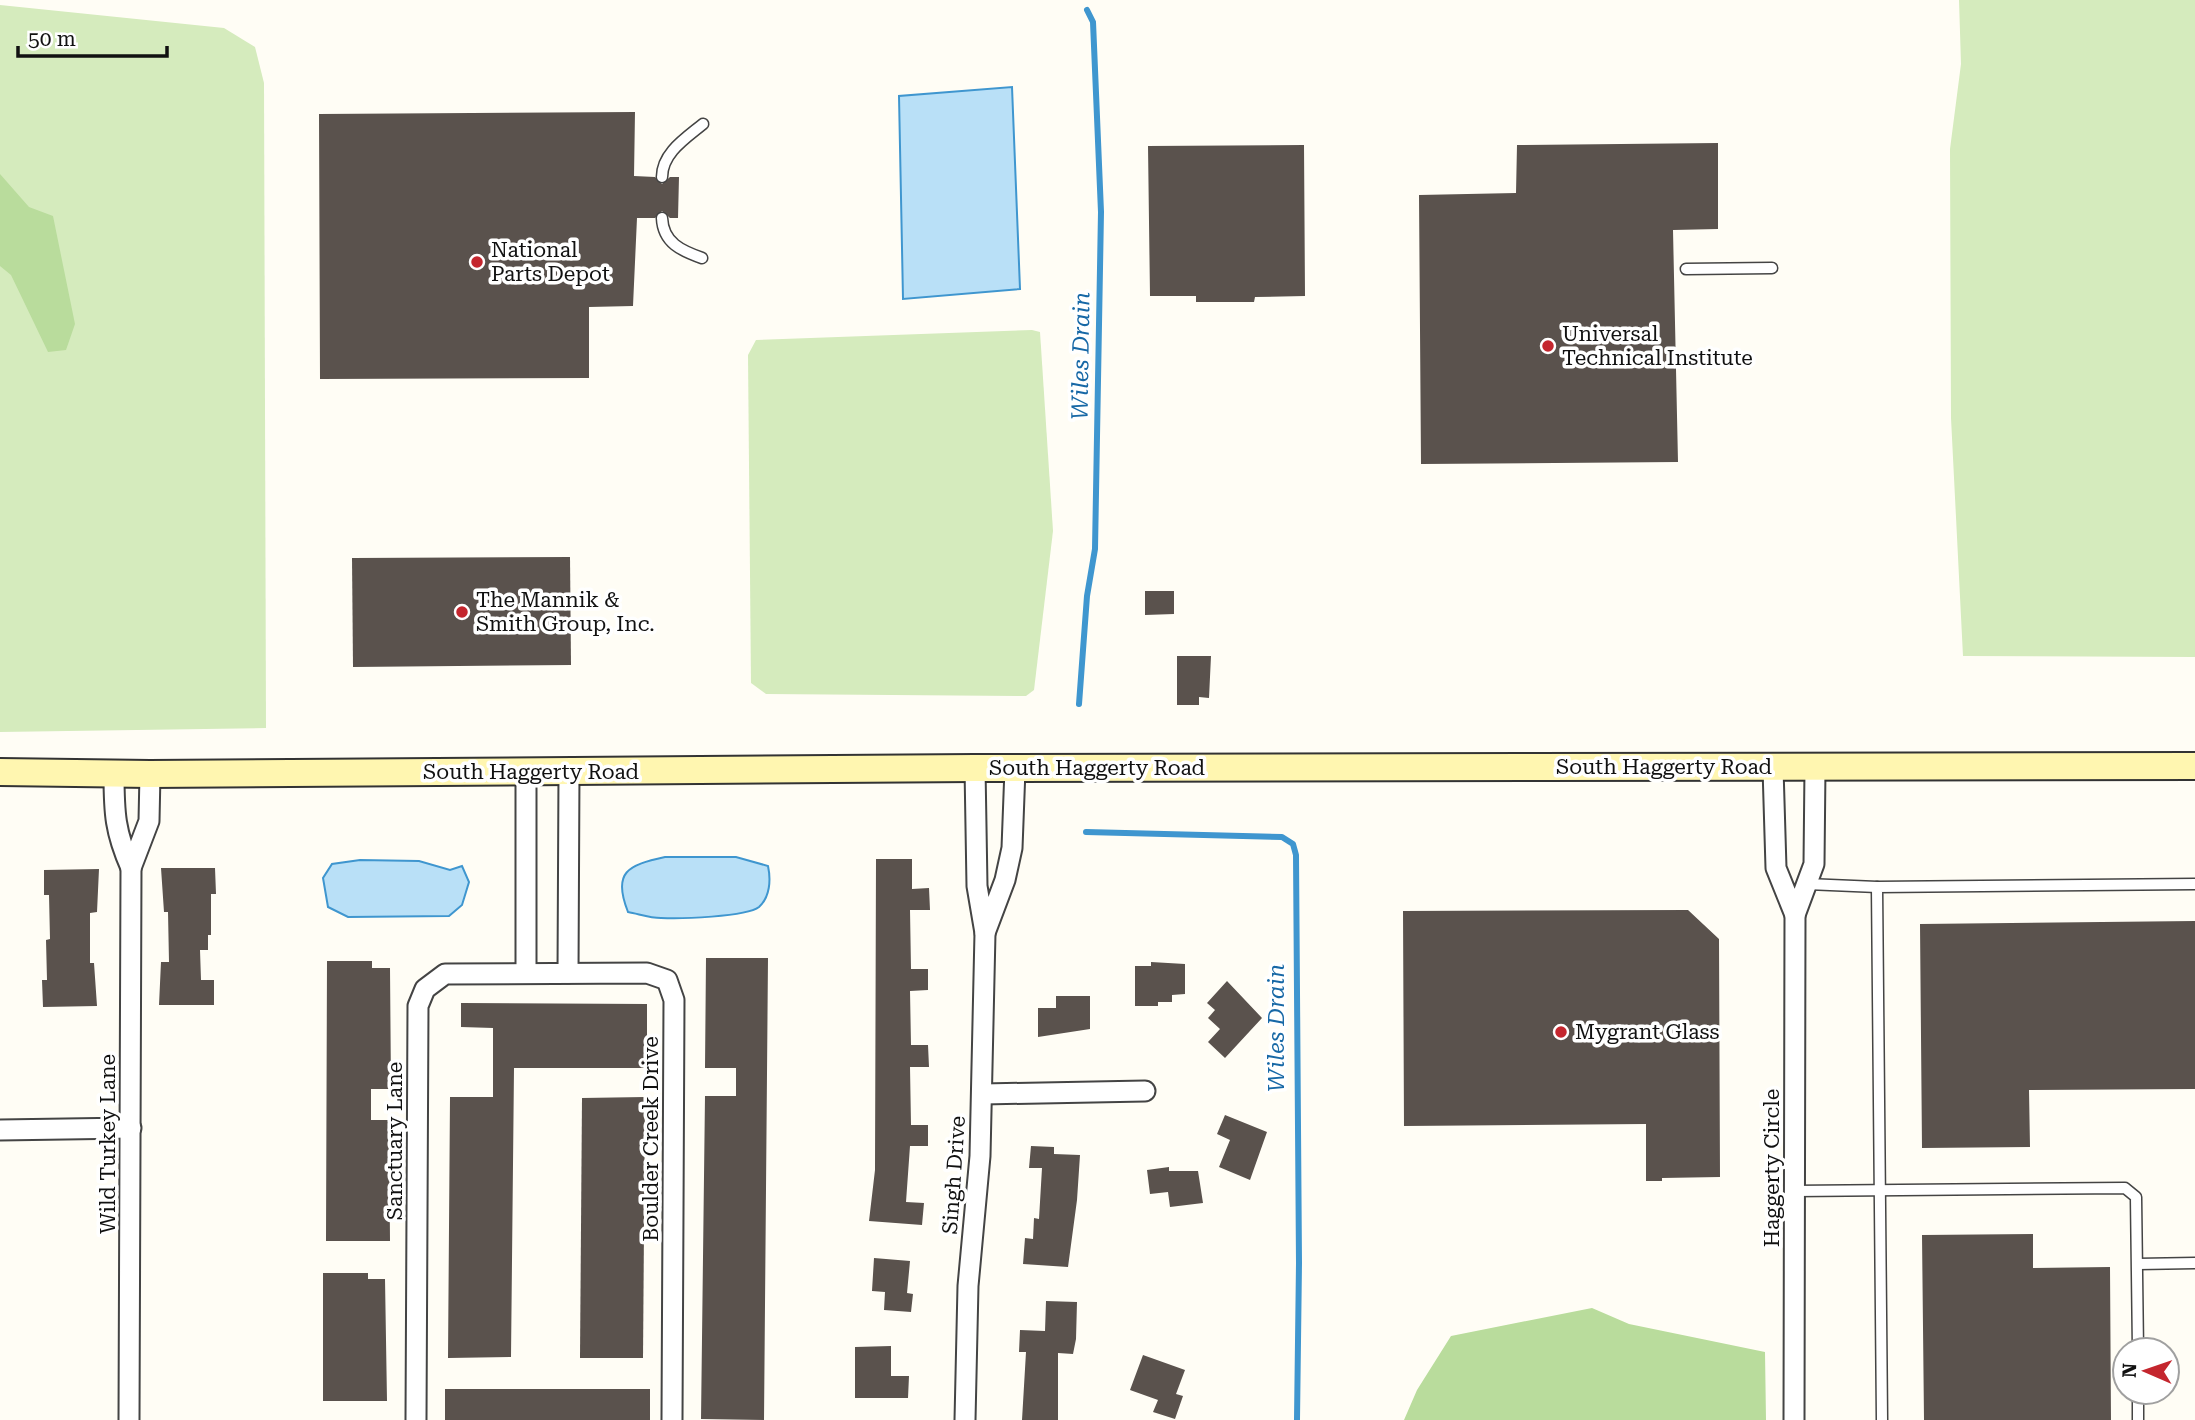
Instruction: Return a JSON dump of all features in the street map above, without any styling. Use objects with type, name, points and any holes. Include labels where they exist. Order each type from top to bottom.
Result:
[{"type":"main road","name":"South Haggerty Road","points":[[0,772],[149,774],[975,768],[2195,766]]},
{"type":"street","name":"Singh Drive","points":[[965,1420],[965,1343],[983,1094],[985,933],[977,886],[975,768]]},
{"type":"street","name":"Haggerty Circle","points":[[1773,768],[1776,868],[1795,915]]},
{"type":"street","name":"Haggerty Circle","points":[[1794,1420],[1795,915],[1814,864],[1815,768]]},
{"type":"street","name":"Singh Drive","points":[[985,933],[1005,880],[1012,848],[1015,769]]},
{"type":"street","points":[[568,973],[569,771]]},
{"type":"street","points":[[526,772],[526,973]]},
{"type":"street","name":"Wild Turkey Lane","points":[[114,774],[114,821],[117,838],[131,868]]},
{"type":"street","name":"Wild Turkey Lane","points":[[129,1420],[131,868],[149,821],[149,774]]},
{"type":"street","name":"Boulder Creek Drive","points":[[547,973],[647,974],[667,980],[674,1000],[672,1420]]},
{"type":"street","name":"Sanctuary Lane","points":[[416,1420],[418,1006],[425,989],[445,974],[547,973]]},
{"type":"street","points":[[983,1094],[1144,1091]]},
{"type":"street","points":[[0,1130],[131,1128]]},
{"type":"lane","points":[[662,177],[662,167],[676,146],[703,124]]},
{"type":"lane","points":[[662,218],[663,230],[678,249],[702,258]]},
{"type":"lane","points":[[1686,269],[1772,268]]},
{"type":"lane","points":[[1807,884],[1877,887],[2195,884]]},
{"type":"lane","points":[[1877,887],[1882,1420]]},
{"type":"lane","points":[[1794,1191],[2125,1188],[2136,1197],[2138,1336]]},
{"type":"lane","points":[[2138,1264],[2195,1263]]},
{"type":"green space","points":[[1959,0],[2195,0],[2195,657],[1963,656],[1951,418],[1950,149],[1961,64]]},
{"type":"green space","points":[[0,5],[224,28],[255,47],[264,83],[266,728],[0,732]]},
{"type":"green space","points":[[0,174],[29,207],[53,216],[75,324],[66,350],[48,352],[11,275],[0,266]]},
{"type":"green space","points":[[1032,330],[1040,332],[1053,531],[1034,690],[1026,696],[766,694],[751,683],[748,355],[756,340]]},
{"type":"green space","points":[[1592,1308],[1629,1324],[1765,1352],[1766,1420],[1404,1420],[1417,1390],[1451,1336]]},
{"type":"water","points":[[1012,87],[1020,289],[903,299],[899,96]]},
{"type":"water","points":[[665,857],[736,857],[768,866],[769,882],[763,903],[741,913],[696,918],[649,917],[628,912],[622,888],[627,873],[641,863]]},
{"type":"water","points":[[360,860],[419,861],[450,870],[462,866],[469,882],[462,905],[449,916],[348,917],[328,907],[323,878],[332,864]]},
{"type":"building","name":"National Parts Depot","points":[[635,112],[634,176],[655,177],[662,184],[670,177],[679,177],[678,218],[670,218],[662,211],[655,218],[637,218],[633,306],[589,307],[589,378],[320,379],[319,114]]},
{"type":"building","name":"Universal Technical Institute","points":[[1718,143],[1718,229],[1673,230],[1678,462],[1421,464],[1419,195],[1516,193],[1517,145]]},
{"type":"building","points":[[1304,145],[1305,296],[1255,297],[1254,302],[1196,302],[1196,296],[1150,296],[1148,146]]},
{"type":"building","name":"The Mannik & Smith Group, Inc.","points":[[570,557],[571,665],[353,667],[352,558]]},
{"type":"building","points":[[1145,591],[1174,591],[1174,614],[1145,615]]},
{"type":"building","points":[[1177,656],[1211,656],[1209,698],[1199,697],[1199,705],[1177,705]]},
{"type":"building","points":[[876,859],[912,859],[912,889],[929,888],[930,910],[910,910],[911,969],[928,969],[928,990],[910,991],[911,1045],[928,1045],[929,1067],[910,1067],[911,1125],[928,1125],[928,1146],[910,1146],[906,1202],[924,1203],[922,1225],[869,1221],[875,1170]]},
{"type":"building","points":[[161,868],[215,868],[216,894],[211,894],[211,935],[208,935],[208,950],[200,950],[201,980],[214,980],[214,1005],[159,1005],[161,962],[169,962],[168,912],[164,912]]},
{"type":"building","points":[[99,869],[97,912],[90,913],[90,963],[94,963],[97,1006],[43,1007],[42,980],[47,980],[46,940],[50,939],[49,895],[44,895],[44,870]]},
{"type":"building","name":"Mygrant Glass","points":[[1688,910],[1719,939],[1720,1177],[1662,1178],[1662,1181],[1646,1181],[1646,1124],[1404,1126],[1403,911]]},
{"type":"building","points":[[2195,921],[2195,1089],[2029,1090],[2030,1147],[1922,1148],[1920,924]]},
{"type":"building","points":[[706,958],[768,958],[764,1420],[701,1419],[705,1096],[736,1096],[736,1068],[705,1068]]},
{"type":"building","points":[[327,961],[372,961],[372,968],[390,968],[391,1089],[371,1089],[371,1120],[389,1120],[390,1241],[326,1241]]},
{"type":"building","points":[[1151,962],[1185,964],[1185,994],[1172,995],[1172,1002],[1158,1002],[1158,1006],[1135,1006],[1135,966],[1151,966]]},
{"type":"building","points":[[1227,981],[1262,1018],[1225,1058],[1208,1042],[1220,1029],[1208,1018],[1215,1010],[1207,1003]]},
{"type":"building","points":[[1056,996],[1090,996],[1090,1029],[1038,1037],[1038,1008],[1056,1008]]},
{"type":"building","points":[[461,1003],[647,1004],[647,1068],[514,1068],[511,1357],[448,1358],[450,1097],[493,1097],[493,1028],[461,1027]]},
{"type":"building","points":[[645,1097],[643,1358],[580,1358],[582,1098]]},
{"type":"building","points":[[1225,1115],[1267,1132],[1250,1180],[1219,1167],[1230,1140],[1217,1134]]},
{"type":"building","points":[[1031,1146],[1054,1147],[1054,1154],[1080,1155],[1068,1267],[1023,1264],[1025,1238],[1033,1239],[1034,1218],[1039,1219],[1042,1168],[1029,1168]]},
{"type":"building","points":[[1169,1167],[1169,1171],[1198,1171],[1203,1203],[1170,1207],[1168,1192],[1150,1194],[1147,1170]]},
{"type":"building","points":[[2033,1234],[2033,1268],[2110,1267],[2111,1420],[1924,1420],[1922,1235]]},
{"type":"building","points":[[874,1258],[910,1261],[907,1293],[913,1294],[911,1312],[884,1310],[885,1292],[872,1291]]},
{"type":"building","points":[[323,1273],[368,1273],[368,1279],[385,1279],[387,1401],[323,1401]]},
{"type":"building","points":[[1046,1301],[1077,1302],[1073,1354],[1058,1353],[1058,1420],[1022,1420],[1026,1352],[1019,1352],[1020,1330],[1045,1331]]},
{"type":"building","points":[[891,1346],[891,1376],[909,1376],[908,1398],[855,1398],[855,1347]]},
{"type":"building","points":[[1143,1355],[1185,1370],[1176,1394],[1183,1396],[1175,1419],[1153,1412],[1158,1400],[1130,1390]]},
{"type":"building","points":[[445,1389],[650,1389],[650,1420],[445,1420]]},
{"type":"waterway","name":"Wiles Drain","points":[[1079,704],[1087,596],[1095,549],[1101,212],[1093,22],[1087,10]]},
{"type":"waterway","name":"Wiles Drain","points":[[1086,832],[1282,837],[1293,844],[1296,855],[1299,1263],[1297,1420]]},
{"type":"place","name":"National Parts Depot","points":[[477,262]]},
{"type":"place","name":"Universal Technical Institute","points":[[1548,346]]},
{"type":"place","name":"The Mannik & Smith Group, Inc.","points":[[462,612]]},
{"type":"place","name":"Mygrant Glass","points":[[1561,1032]]}]
